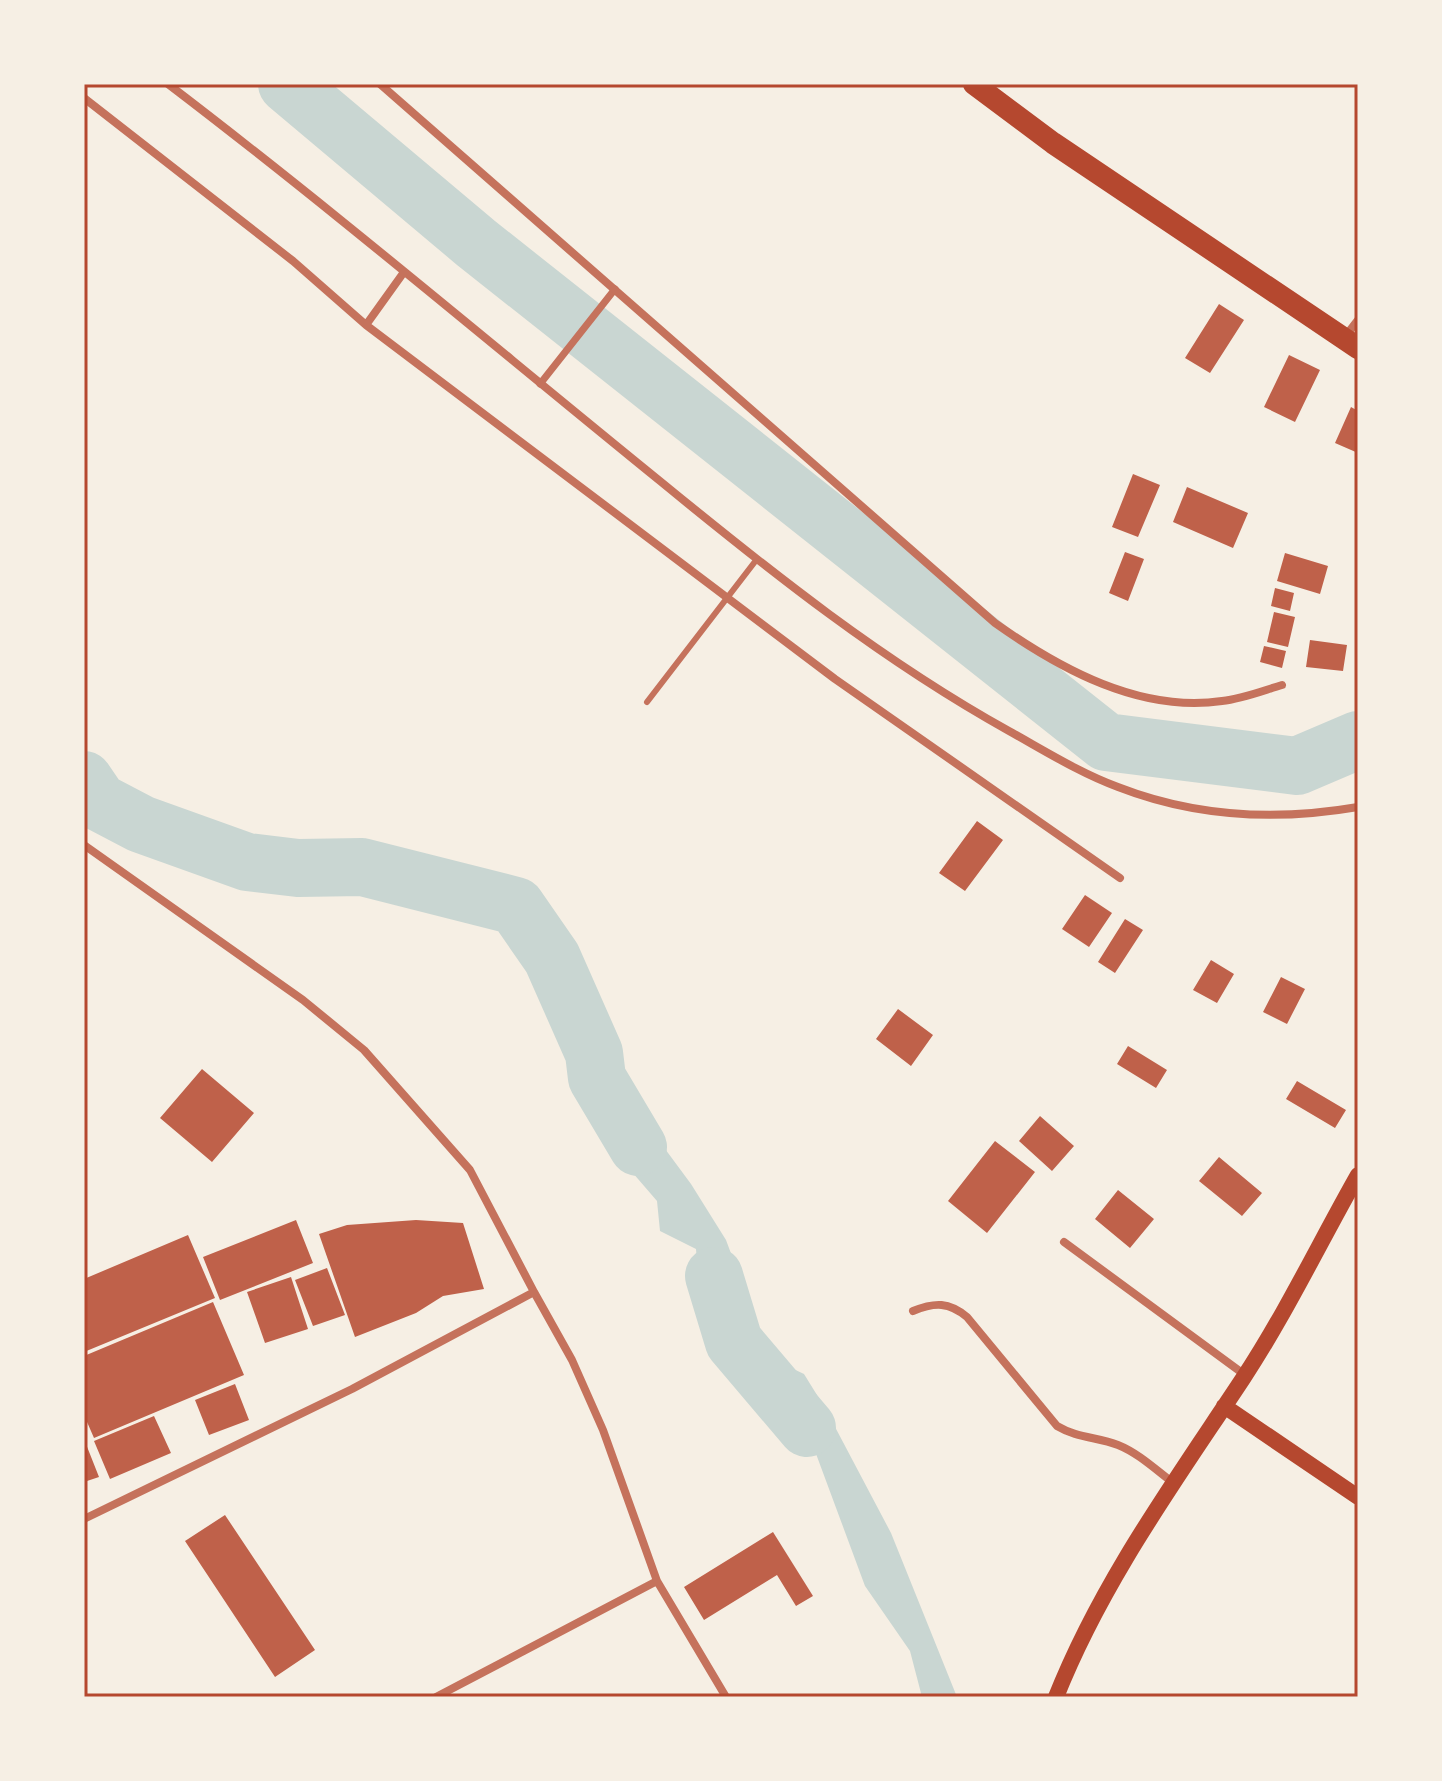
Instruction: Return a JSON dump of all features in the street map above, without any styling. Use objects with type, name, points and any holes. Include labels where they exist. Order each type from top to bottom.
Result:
[{"type":"highway","points":[[974,84],[1053,143],[1350,344]]},
{"type":"main road","points":[[1056,1697],[1095,1613],[1172,1482],[1245,1375],[1358,1175]]},
{"type":"main road","points":[[1224,1406],[1358,1497]]},
{"type":"street","points":[[168,84],[338,214],[404,272],[757,559],[847,628],[945,696],[1074,767],[1118,787],[1178,805],[1251,815],[1358,807]]},
{"type":"street","points":[[380,84],[995,623],[1036,652],[1115,688],[1187,703],[1224,701],[1282,685]]},
{"type":"street","points":[[84,98],[293,261],[366,325],[835,679],[1120,878]]},
{"type":"street","points":[[366,325],[404,272]]},
{"type":"street","points":[[541,383],[614,291]]},
{"type":"street","points":[[1350,344],[1358,320]]},
{"type":"street","points":[[84,845],[303,1000],[364,1050],[470,1170],[572,1360],[603,1430],[657,1581],[726,1697]]},
{"type":"street","points":[[1064,1242],[1245,1375]]},
{"type":"street","points":[[84,1519],[352,1389],[534,1292]]},
{"type":"street","points":[[913,1311],[938,1303],[955,1307],[967,1317],[1024,1391],[1057,1426],[1071,1435],[1096,1438],[1131,1451],[1172,1482]]},
{"type":"street","points":[[436,1697],[657,1581]]},
{"type":"lane","points":[[647,702],[757,559]]},
{"type":"shaded area","points":[[597,1078],[620,1088],[691,1184],[726,1240],[770,1358],[804,1374],[825,1408],[891,1533],[957,1697],[922,1697],[910,1651],[865,1586],[812,1443],[745,1351],[719,1344],[700,1299],[696,1249],[660,1231],[657,1201],[632,1172],[626,1143],[609,1112],[592,1093]]},
{"type":"building","points":[[1219,304],[1244,320],[1210,373],[1185,358]]},
{"type":"building","points":[[1289,355],[1320,370],[1295,422],[1264,407]]},
{"type":"building","points":[[1351,407],[1358,411],[1358,453],[1335,443]]},
{"type":"building","points":[[1133,474],[1160,485],[1138,537],[1112,527]]},
{"type":"building","points":[[1187,487],[1248,513],[1233,548],[1173,522]]},
{"type":"building","points":[[1125,552],[1144,559],[1128,601],[1109,593]]},
{"type":"building","points":[[1285,553],[1328,566],[1320,594],[1277,581]]},
{"type":"building","points":[[1275,588],[1294,593],[1290,611],[1271,606]]},
{"type":"building","points":[[1274,612],[1295,617],[1288,647],[1267,642]]},
{"type":"building","points":[[1310,640],[1347,645],[1343,671],[1306,667]]},
{"type":"building","points":[[1264,646],[1286,651],[1282,668],[1260,662]]},
{"type":"building","points":[[977,821],[1003,840],[965,891],[939,873]]},
{"type":"building","points":[[1085,895],[1112,913],[1089,947],[1062,929]]},
{"type":"building","points":[[1125,919],[1143,930],[1115,973],[1098,962]]},
{"type":"building","points":[[1211,960],[1234,974],[1217,1003],[1193,990]]},
{"type":"building","points":[[1281,977],[1305,989],[1287,1024],[1263,1012]]},
{"type":"building","points":[[898,1009],[933,1035],[911,1066],[876,1039]]},
{"type":"building","points":[[1128,1046],[1167,1070],[1156,1088],[1117,1064]]},
{"type":"building","points":[[202,1069],[254,1113],[212,1162],[160,1118]]},
{"type":"building","points":[[1297,1081],[1346,1110],[1335,1128],[1286,1099]]},
{"type":"building","points":[[1040,1116],[1074,1146],[1052,1171],[1019,1141]]},
{"type":"building","points":[[995,1141],[1035,1172],[987,1233],[948,1201]]},
{"type":"building","points":[[1219,1157],[1262,1193],[1242,1216],[1199,1181]]},
{"type":"building","points":[[1118,1190],[1154,1219],[1130,1248],[1095,1219]]},
{"type":"building","points":[[296,1220],[313,1263],[220,1300],[203,1257]]},
{"type":"building","points":[[416,1220],[463,1223],[484,1289],[443,1296],[416,1313],[355,1337],[319,1234],[347,1225]]},
{"type":"building","points":[[188,1235],[215,1298],[84,1352],[84,1279]]},
{"type":"building","points":[[327,1268],[345,1315],[313,1326],[295,1280]]},
{"type":"building","points":[[291,1277],[308,1329],[265,1343],[247,1292]]},
{"type":"building","points":[[213,1302],[244,1375],[94,1438],[84,1415],[84,1356]]},
{"type":"building","points":[[235,1384],[249,1420],[209,1435],[195,1400]]},
{"type":"building","points":[[154,1416],[171,1453],[110,1479],[94,1441]]},
{"type":"building","points":[[84,1439],[99,1477],[84,1482]]},
{"type":"building","points":[[225,1515],[315,1650],[275,1677],[185,1541]]},
{"type":"building","points":[[773,1532],[813,1596],[796,1606],[777,1575],[704,1620],[684,1587]]},
{"type":"waterway","points":[[287,84],[476,243],[1106,742],[1297,766],[1358,740]]},
{"type":"waterway","points":[[84,780],[99,802],[141,824],[247,862],[298,868],[362,867],[516,906],[552,958],[594,1053],[597,1078],[638,1147]]},
{"type":"waterway","points":[[714,1276],[734,1342],[807,1428]]}]
